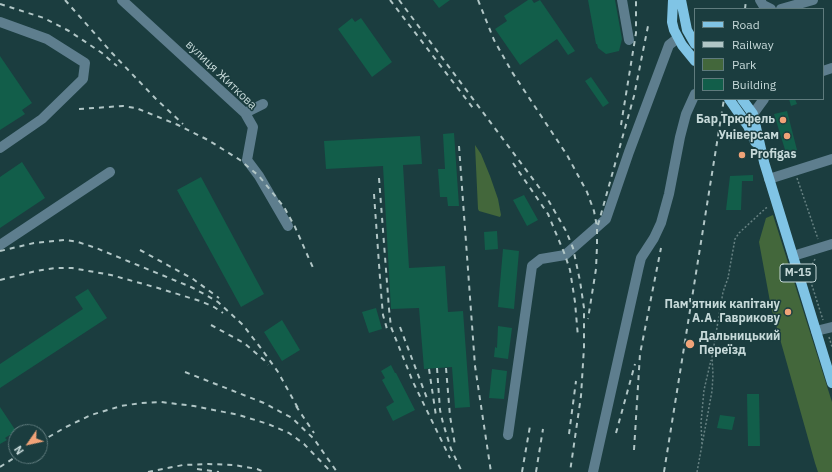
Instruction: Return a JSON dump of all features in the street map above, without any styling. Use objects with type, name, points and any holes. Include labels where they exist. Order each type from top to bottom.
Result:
[{"type":"main road","points":[[673,0],[672,22],[678,38],[694,60]]},
{"type":"main road","points":[[681,0],[687,30],[694,42]]},
{"type":"main road","name":"М-15","points":[[730,100],[748,126],[764,162]]},
{"type":"main road","name":"М-15","points":[[743,100],[753,114],[764,162],[832,383]]},
{"type":"street","name":"вулиця Житкова","points":[[122,0],[245,114],[253,127],[247,160],[259,176],[288,226]]},
{"type":"street","points":[[622,0],[629,40]]},
{"type":"street","points":[[760,0],[763,5],[769,8]]},
{"type":"street","points":[[785,8],[813,0]]},
{"type":"street","points":[[0,22],[47,39],[85,64],[82,79],[42,119],[0,148]]},
{"type":"street","points":[[508,436],[532,266],[541,259],[565,255],[606,219],[669,45],[678,38]]},
{"type":"street","points":[[593,472],[641,258],[654,238],[661,223],[669,194],[680,137],[686,114],[694,96]]},
{"type":"street","points":[[753,114],[763,100]]},
{"type":"street","points":[[245,114],[263,104]]},
{"type":"street","points":[[769,179],[832,159]]},
{"type":"street","points":[[0,244],[110,172]]},
{"type":"street","points":[[793,256],[832,244]]},
{"type":"street","points":[[816,332],[832,327]]},
{"type":"path","points":[[702,445],[701,423],[704,390],[712,357],[723,292],[728,278],[735,239],[739,233],[766,208],[777,204]]},
{"type":"path","points":[[698,472],[712,391],[712,357]]},
{"type":"green space","points":[[475,145],[481,154],[498,199],[501,215],[500,217],[479,211],[478,209]]},
{"type":"green space","points":[[773,215],[832,402],[832,472],[818,472],[771,307],[759,242],[766,218]]},
{"type":"building","points":[[433,0],[450,0],[439,8]]},
{"type":"building","points":[[528,0],[532,0],[534,3],[540,0],[575,51],[568,55],[557,39],[520,65],[495,29],[507,21],[504,16]]},
{"type":"building","points":[[588,0],[615,0],[622,39],[619,51],[606,54],[598,48]]},
{"type":"building","points":[[352,18],[355,22],[361,18],[392,62],[372,77],[338,29]]},
{"type":"building","points":[[0,56],[32,103],[22,110],[25,114],[0,130]]},
{"type":"building","points":[[591,77],[609,103],[603,107],[585,81]]},
{"type":"building","points":[[789,100],[795,100],[797,104],[791,106]]},
{"type":"building","points":[[787,111],[797,150],[786,153],[774,114]]},
{"type":"building","points":[[454,133],[459,206],[448,206],[447,197],[440,197],[438,169],[445,169],[443,134]]},
{"type":"building","points":[[420,136],[422,164],[403,165],[409,268],[445,266],[448,312],[463,311],[470,407],[455,408],[452,367],[424,369],[419,308],[391,309],[383,166],[326,169],[324,141]]},
{"type":"building","points":[[22,162],[45,198],[0,228],[0,177]]},
{"type":"building","points":[[753,175],[753,181],[742,181],[741,210],[726,210],[730,176]]},
{"type":"building","points":[[201,177],[264,294],[241,307],[177,190]]},
{"type":"building","points":[[524,195],[538,220],[527,226],[513,200]]},
{"type":"building","points":[[497,231],[498,249],[485,250],[484,232]]},
{"type":"building","points":[[503,249],[519,251],[514,309],[498,307]]},
{"type":"building","points":[[88,289],[107,318],[0,388],[0,364],[83,309],[75,297]]},
{"type":"building","points":[[376,308],[382,329],[369,333],[362,312]]},
{"type":"building","points":[[282,320],[300,350],[282,361],[264,332]]},
{"type":"building","points":[[498,326],[512,328],[508,359],[494,357],[495,347],[497,348]]},
{"type":"building","points":[[391,365],[415,410],[393,421],[386,407],[394,402],[382,380],[385,378],[381,371]]},
{"type":"building","points":[[492,369],[507,371],[504,399],[489,398]]},
{"type":"building","points":[[747,394],[759,394],[760,446],[748,446]]},
{"type":"building","points":[[0,407],[11,424],[8,424],[8,436],[5,438],[7,440],[0,444]]},
{"type":"building","points":[[720,415],[735,417],[732,430],[717,428]]},
{"type":"railway","points":[[65,0],[112,53],[156,99],[183,124]]},
{"type":"railway","points":[[390,0],[473,108]]},
{"type":"railway","points":[[399,0],[547,198],[566,231],[573,248],[584,308],[584,347],[581,396],[570,472]]},
{"type":"railway","points":[[478,0],[494,40],[512,72],[567,155],[587,192],[594,211],[597,227],[596,269],[588,319]]},
{"type":"railway","points":[[621,125],[636,33],[636,0]]},
{"type":"railway","points":[[745,8],[746,0]]},
{"type":"railway","points":[[0,4],[44,18],[69,31],[102,53],[117,66]]},
{"type":"railway","points":[[598,225],[634,96],[648,26]]},
{"type":"railway","points":[[664,472],[724,100]]},
{"type":"railway","points":[[79,109],[123,106],[136,108],[178,125],[208,140],[240,160],[259,176],[284,207],[295,227],[314,270]]},
{"type":"railway","points":[[459,146],[475,366],[491,472]]},
{"type":"railway","points":[[513,163],[548,214],[565,255],[570,270],[578,337]]},
{"type":"railway","points":[[379,178],[391,327],[413,382],[450,458]]},
{"type":"railway","points":[[374,194],[383,315],[387,329]]},
{"type":"railway","points":[[0,251],[34,243],[65,240],[78,242],[191,287],[218,302],[243,325],[278,372],[299,410]]},
{"type":"railway","points":[[634,450],[640,354],[661,248]]},
{"type":"railway","points":[[140,250],[193,279],[219,298]]},
{"type":"railway","points":[[0,280],[36,271],[55,268],[72,268],[111,275],[158,288],[200,301],[223,313]]},
{"type":"railway","points":[[211,325],[244,343],[268,365]]},
{"type":"railway","points":[[400,327],[428,401]]},
{"type":"railway","points":[[616,433],[635,364]]},
{"type":"railway","points":[[437,368],[440,410],[443,423],[451,449],[462,472]]},
{"type":"railway","points":[[446,368],[450,416],[455,445]]},
{"type":"railway","points":[[429,369],[436,416]]},
{"type":"railway","points":[[185,372],[264,403],[292,418],[314,439],[337,472]]},
{"type":"railway","points":[[569,434],[576,381]]},
{"type":"railway","points":[[48,437],[91,415],[121,406],[161,402],[194,406],[239,415],[268,424],[289,433],[304,444],[331,472]]},
{"type":"railway","points":[[296,406],[314,433]]},
{"type":"railway","points":[[522,472],[530,426]]},
{"type":"railway","points":[[536,472],[543,429]]},
{"type":"railway","points":[[0,467],[8,462]]},
{"type":"railway","points":[[148,472],[183,465],[208,464],[234,465],[257,469],[264,472]]},
{"type":"railway","points":[[197,469],[219,472]]},
{"type":"place","name":"Бар Трюфель","points":[[783,120]]},
{"type":"place","name":"Універсам","points":[[787,136]]},
{"type":"place","name":"Profigas","points":[[742,155]]},
{"type":"place","name":"Пам'ятник капітану А.А. Гаврикову","points":[[788,312]]},
{"type":"place","name":"Дальницький Переїзд","points":[[690,344]]}]
